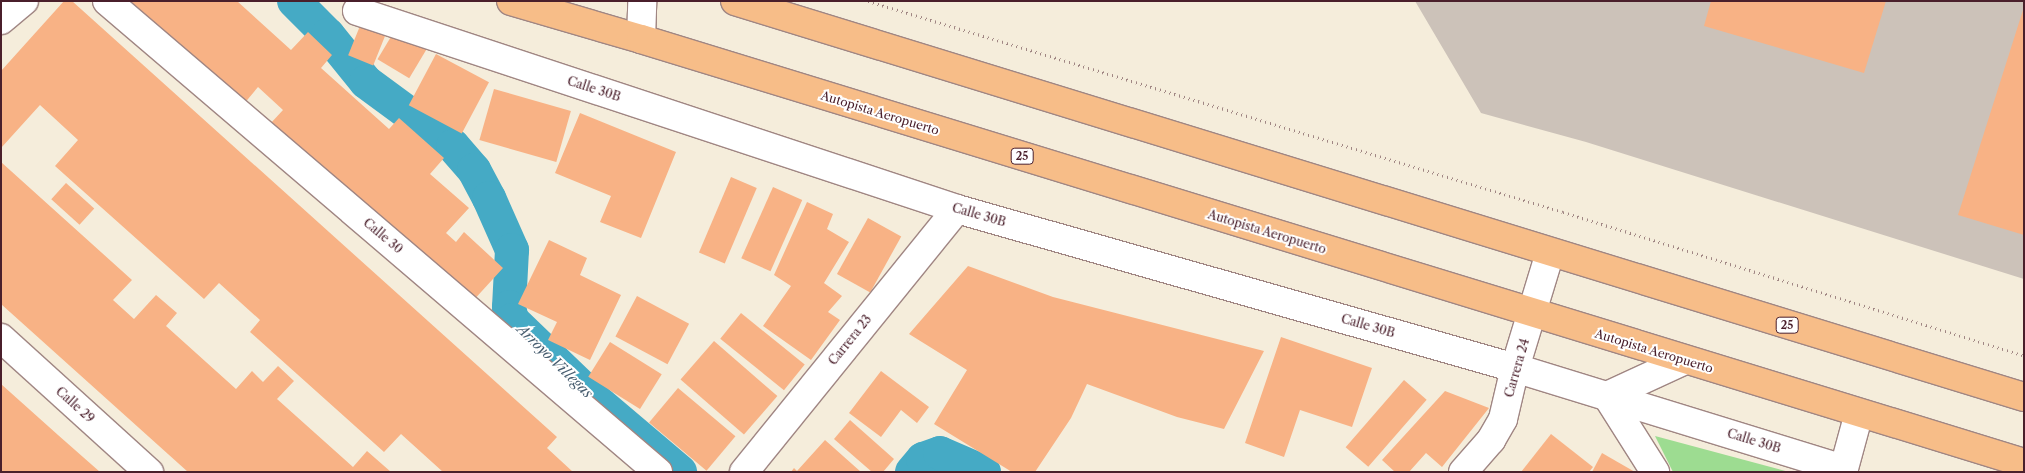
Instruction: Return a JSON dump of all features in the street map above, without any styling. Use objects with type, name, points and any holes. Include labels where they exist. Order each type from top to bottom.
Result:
[{"type":"highway","name":"Autopista Aeropuerto","points":[[511,1],[641,39],[1532,314],[2024,463]]},
{"type":"highway","name":"25","points":[[750,4],[1550,253],[2024,397]]},
{"type":"street","points":[[1,20],[24,1]]},
{"type":"street","name":"Calle 30","points":[[107,1],[658,472]]},
{"type":"street","points":[[641,39],[642,1]]},
{"type":"street","name":"Calle 30B","points":[[357,11],[957,209],[1515,368],[1843,470]]},
{"type":"street","name":"Carrera 23","points":[[744,472],[957,209]]},
{"type":"street","name":"Carrera 24","points":[[1463,472],[1491,440],[1503,419],[1515,368],[1550,253]]},
{"type":"street","name":"Calle 29","points":[[1,338],[149,472]]},
{"type":"street","points":[[1655,472],[1607,396],[1685,360]]},
{"type":"street","points":[[1843,470],[1859,413]]},
{"type":"path","points":[[868,1],[1572,215],[2024,356]]},
{"type":"shaded area","points":[[1415,1],[2024,1],[2024,279],[1586,142],[1481,113]]},
{"type":"green space","points":[[1655,436],[1789,472],[1673,472]]},
{"type":"building","points":[[64,1],[72,1],[557,437],[547,448],[573,472],[443,472],[401,434],[384,452],[250,332],[260,320],[219,283],[204,299],[55,166],[78,140],[40,105],[1,148],[1,71]]},
{"type":"building","points":[[128,1],[237,1],[291,50],[308,32],[332,55],[321,68],[389,129],[399,118],[444,158],[430,174],[469,208],[446,233],[456,242],[464,232],[503,268],[471,303],[270,124],[283,110],[258,87],[243,105]]},
{"type":"building","points":[[1711,1],[1886,1],[1864,73],[1704,26]]},
{"type":"building","points":[[2024,10],[2024,235],[1958,215]]},
{"type":"building","points":[[362,21],[387,31],[373,65],[348,55]]},
{"type":"building","points":[[395,30],[427,49],[409,78],[377,59]]},
{"type":"building","points":[[436,54],[489,82],[462,133],[409,105]]},
{"type":"building","points":[[494,89],[571,111],[556,162],[479,140]]},
{"type":"building","points":[[580,113],[676,152],[641,238],[600,222],[611,196],[555,173]]},
{"type":"building","points":[[1,162],[132,280],[113,300],[134,319],[156,295],[177,313],[166,326],[236,389],[252,371],[263,382],[278,366],[294,381],[277,399],[353,467],[367,451],[391,472],[188,472],[1,304]]},
{"type":"building","points":[[731,177],[757,188],[725,263],[699,252]]},
{"type":"building","points":[[66,183],[94,208],[80,225],[51,199]]},
{"type":"building","points":[[773,187],[802,200],[771,271],[741,258]]},
{"type":"building","points":[[807,202],[833,214],[827,229],[849,242],[824,283],[842,296],[828,312],[840,320],[811,360],[763,326],[791,286],[774,275]]},
{"type":"building","points":[[868,218],[901,236],[870,292],[837,274]]},
{"type":"building","points":[[549,240],[587,258],[580,275],[621,295],[590,360],[548,340],[557,322],[518,304]]},
{"type":"building","points":[[968,266],[1053,297],[1264,351],[1224,429],[1177,417],[1087,384],[1071,418],[1035,472],[1012,472],[934,424],[967,370],[909,334]]},
{"type":"building","points":[[637,296],[689,324],[667,364],[615,337]]},
{"type":"building","points":[[741,313],[805,365],[784,390],[720,339]]},
{"type":"building","points":[[1281,337],[1372,368],[1352,427],[1300,410],[1284,457],[1245,443]]},
{"type":"building","points":[[714,341],[777,396],[744,435],[681,379]]},
{"type":"building","points":[[610,342],[662,374],[640,409],[588,377]]},
{"type":"building","points":[[881,371],[929,407],[917,423],[901,410],[881,437],[849,413]]},
{"type":"building","points":[[1404,380],[1427,400],[1368,467],[1346,447]]},
{"type":"building","points":[[1,384],[58,435],[100,472],[1,472]]},
{"type":"building","points":[[678,388],[735,436],[707,471],[649,422]]},
{"type":"building","points":[[1445,391],[1489,408],[1442,467],[1426,453],[1409,472],[1395,472],[1382,460]]},
{"type":"building","points":[[850,420],[894,459],[883,472],[872,472],[834,439]]},
{"type":"building","points":[[1551,434],[1593,467],[1589,472],[1521,472]]},
{"type":"building","points":[[825,440],[861,472],[791,472],[794,468],[797,471]]},
{"type":"building","points":[[1602,453],[1635,472],[1592,472]]},
{"type":"waterway","name":"Arroyo Villegas","points":[[294,1],[328,35],[366,82],[453,146],[474,170],[489,198],[512,250],[509,307],[512,320],[594,399],[680,472]]},
{"type":"waterway","name":"Arroyo Villegas","points":[[912,472],[923,459],[940,453],[984,472]]}]
